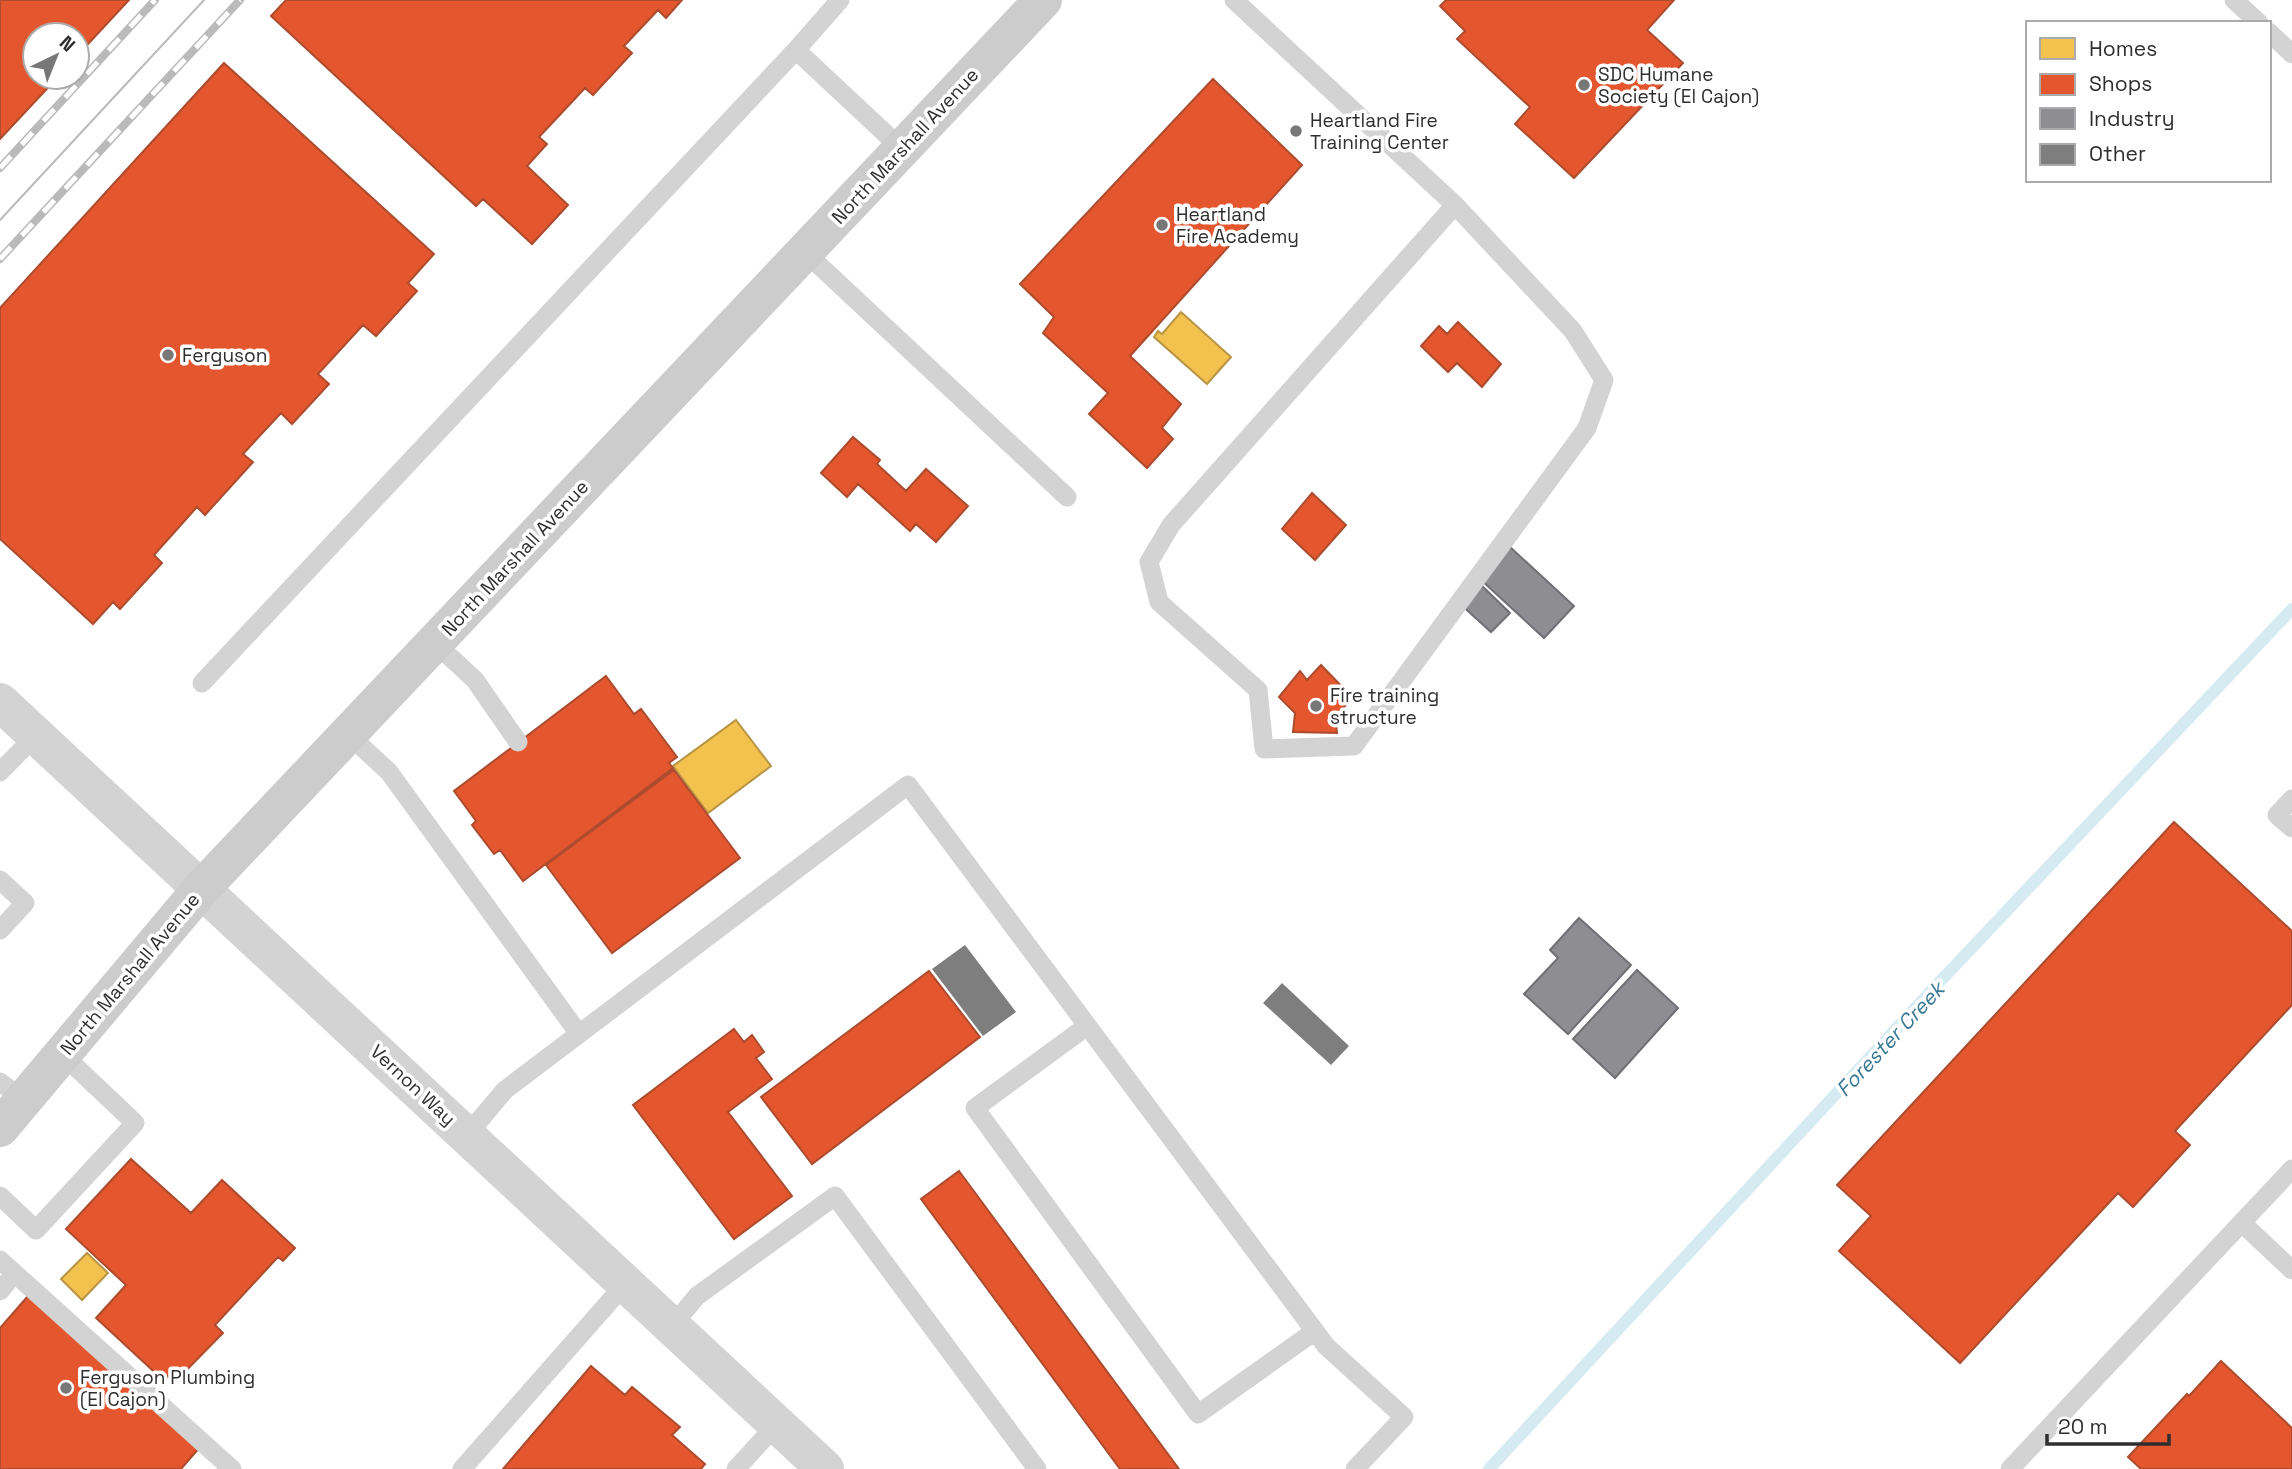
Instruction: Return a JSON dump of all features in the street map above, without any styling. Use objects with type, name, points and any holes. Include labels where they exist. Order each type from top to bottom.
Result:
[{"type":"main road","name":"North Marshall Avenue","points":[[8,1103],[62,1054],[202,888],[1044,0]]},
{"type":"street","name":"Vernon Way","points":[[0,702],[825,1469]]},
{"type":"lane","points":[[202,683],[840,0]]},
{"type":"lane","points":[[1234,0],[1455,205],[1573,331],[1604,380],[1587,428],[1354,746],[1264,749],[1258,690],[1159,602],[1149,562],[1171,525],[1455,205]]},
{"type":"lane","points":[[2234,0],[2257,21]]},
{"type":"lane","points":[[2271,35],[2292,54]]},
{"type":"lane","points":[[796,50],[902,149]]},
{"type":"lane","points":[[805,252],[1066,497]]},
{"type":"lane","points":[[435,643],[475,680],[518,742]]},
{"type":"lane","points":[[348,734],[389,772],[579,1034]]},
{"type":"lane","points":[[0,772],[36,735]]},
{"type":"lane","points":[[467,1135],[505,1090],[908,785],[1326,1346],[1404,1417],[1355,1469]]},
{"type":"lane","points":[[2292,799],[2277,815],[2292,828]]},
{"type":"lane","points":[[0,880],[25,903],[0,930]]},
{"type":"lane","points":[[1087,1026],[975,1108],[1198,1414],[1315,1331]]},
{"type":"lane","points":[[0,1196],[36,1230],[135,1123],[62,1054]]},
{"type":"lane","points":[[2010,1469],[2292,1169]]},
{"type":"lane","points":[[671,1325],[696,1296],[835,1196],[1037,1469]]},
{"type":"lane","points":[[2242,1223],[2292,1270]]},
{"type":"lane","points":[[0,1260],[233,1469]]},
{"type":"lane","points":[[0,1291],[14,1274]]},
{"type":"lane","points":[[462,1469],[626,1283]]},
{"type":"lane","points":[[736,1469],[777,1424]]},
{"type":"building: Homes","points":[[1181,312],[1231,357],[1207,384],[1154,337],[1158,331],[1162,334]]},
{"type":"building: Homes","points":[[736,720],[771,766],[708,813],[673,766]]},
{"type":"building: Homes","points":[[87,1253],[108,1273],[82,1300],[61,1279]]},
{"type":"building: Shops","points":[[0,0],[129,0],[91,41],[91,21],[21,21],[21,91],[45,91],[0,139]]},
{"type":"building: Shops","points":[[286,0],[682,0],[666,18],[658,10],[624,46],[632,53],[593,95],[585,88],[539,137],[547,144],[527,166],[568,205],[532,244],[483,199],[476,206],[271,16]]},
{"type":"building: Shops","name":"SDC Humane Society (El Cajon)","points":[[1446,0],[1674,0],[1647,30],[1683,63],[1574,178],[1515,124],[1530,107],[1457,39],[1465,31],[1440,6]]},
{"type":"building: Shops","name":"Ferguson","points":[[224,63],[434,254],[408,283],[417,291],[376,336],[363,325],[318,374],[329,384],[292,424],[281,413],[243,454],[253,462],[205,515],[197,507],[154,555],[162,563],[120,609],[113,602],[93,624],[0,539],[0,308]]},
{"type":"building: Shops","name":"Heartland Fire Academy","points":[[1213,79],[1302,165],[1130,356],[1181,404],[1162,428],[1173,439],[1147,468],[1089,414],[1108,393],[1043,333],[1054,317],[1020,284]]},
{"type":"building: Shops","points":[[1458,322],[1501,364],[1482,387],[1457,363],[1448,372],[1421,346],[1439,326],[1447,334]]},
{"type":"building: Shops","points":[[853,437],[880,460],[877,464],[906,491],[926,469],[968,506],[936,542],[916,524],[910,531],[858,484],[847,497],[821,473]]},
{"type":"building: Shops","points":[[1312,493],[1346,525],[1315,560],[1282,529]]},
{"type":"building: Shops","name":"Fire training structure","points":[[1321,665],[1353,698],[1335,716],[1337,733],[1293,732],[1295,713],[1279,697],[1300,671],[1307,680]]},
{"type":"building: Shops","points":[[606,676],[634,714],[641,709],[677,757],[669,763],[673,768],[523,881],[500,850],[494,854],[472,825],[476,821],[454,791]]},
{"type":"building: Shops","points":[[674,770],[740,858],[612,953],[546,865]]},
{"type":"building: Shops","points":[[2174,822],[2292,931],[2292,1005],[2175,1131],[2190,1145],[2133,1207],[2118,1193],[1960,1363],[1839,1251],[1871,1216],[1837,1185]]},
{"type":"building: Shops","points":[[929,971],[980,1037],[812,1164],[761,1097]]},
{"type":"building: Shops","points":[[734,1029],[744,1042],[752,1035],[764,1052],[756,1058],[772,1079],[728,1112],[792,1196],[734,1239],[633,1105]]},
{"type":"building: Shops","points":[[131,1159],[191,1213],[222,1180],[295,1248],[283,1261],[278,1257],[215,1325],[223,1333],[175,1382],[168,1376],[164,1381],[96,1318],[126,1285],[66,1229]]},
{"type":"building: Shops","points":[[959,1171],[1179,1469],[1120,1469],[921,1199]]},
{"type":"building: Shops","name":"Ferguson Plumbing (El Cajon)","points":[[28,1296],[200,1447],[181,1469],[0,1469],[0,1328]]},
{"type":"building: Shops","points":[[2221,1361],[2292,1428],[2292,1469],[2141,1469],[2128,1457]]},
{"type":"building: Shops","points":[[591,1366],[625,1395],[632,1387],[680,1427],[672,1435],[705,1464],[701,1469],[503,1469]]},
{"type":"building: Industry","points":[[1510,547],[1574,606],[1544,638],[1480,579]]},
{"type":"building: Industry","points":[[1477,581],[1510,613],[1491,632],[1458,602]]},
{"type":"building: Industry","points":[[1579,918],[1631,965],[1568,1034],[1524,994],[1558,958],[1550,950]]},
{"type":"building: Industry","points":[[1637,970],[1678,1008],[1615,1078],[1573,1039]]},
{"type":"building: Other","points":[[965,945],[1016,1012],[983,1036],[932,969]]},
{"type":"building: Other","points":[[1282,983],[1349,1046],[1331,1065],[1263,1003]]},
{"type":"waterway","name":"Forester Creek","points":[[1489,1469],[1932,990],[2292,609]]},
{"type":"tram line","points":[[0,220],[204,0]]},
{"type":"railway","points":[[0,168],[155,0]]},
{"type":"railway","points":[[0,259],[240,0]]},
{"type":"place","name":"SDC Humane Society (El Cajon)","points":[[1584,85]]},
{"type":"place","name":"Heartland Fire Training Center","points":[[1296,131]]},
{"type":"place","name":"Heartland Fire Academy","points":[[1162,225]]},
{"type":"place","name":"Ferguson","points":[[168,355]]},
{"type":"place","name":"Fire training structure","points":[[1316,706]]},
{"type":"place","name":"Ferguson Plumbing (El Cajon)","points":[[66,1388]]}]
